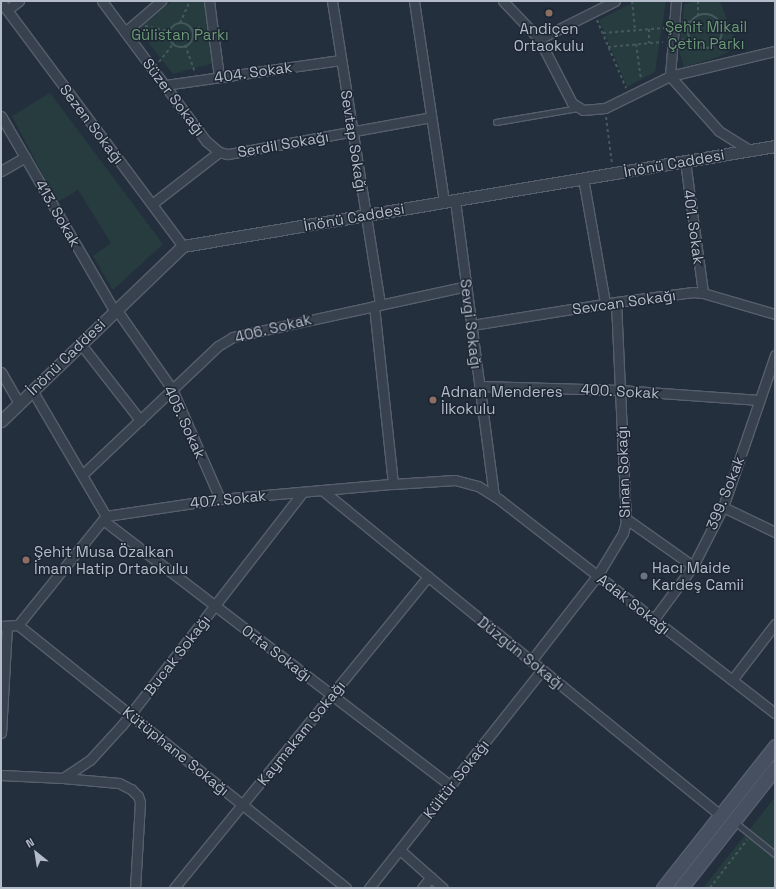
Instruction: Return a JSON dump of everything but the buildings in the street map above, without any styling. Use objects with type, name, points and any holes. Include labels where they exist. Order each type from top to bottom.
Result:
[{"type":"main road","points":[[663,888],[775,746]]},
{"type":"main road","points":[[681,888],[775,768]]},
{"type":"street","points":[[7,10],[19,1]]},
{"type":"street","name":"Süzer Sokağı","points":[[102,1],[206,141],[219,152]]},
{"type":"street","points":[[125,32],[161,1]]},
{"type":"street","points":[[209,1],[220,77]]},
{"type":"street","name":"Sevtap Sokağı","points":[[332,1],[366,215],[377,305],[393,484]]},
{"type":"street","points":[[414,1],[444,202]]},
{"type":"street","points":[[503,1],[539,39],[572,102],[579,108],[589,110],[605,108],[670,76],[775,51]]},
{"type":"street","points":[[539,39],[615,1]]},
{"type":"street","points":[[677,1],[670,76],[719,131],[749,150]]},
{"type":"street","name":"Sezen Sokağı","points":[[1,2],[183,246]]},
{"type":"street","name":"404. Sokak","points":[[165,85],[341,60]]},
{"type":"street","name":"413. Sokak","points":[[1,116],[115,309]]},
{"type":"street","name":"Serdil Sokağı","points":[[152,204],[219,152],[228,154],[431,117]]},
{"type":"street","name":"İnönü Caddesi","points":[[1,421],[115,309],[183,246],[775,146]]},
{"type":"street","points":[[1,171],[25,157]]},
{"type":"street","name":"401. Sokak","points":[[685,161],[703,293]]},
{"type":"street","points":[[583,178],[605,303]]},
{"type":"street","name":"Sevgi Sokağı","points":[[455,200],[494,495]]},
{"type":"street","name":"406. Sokak","points":[[82,475],[218,346],[239,334],[466,286]]},
{"type":"street","name":"Sevcan Sokağı","points":[[472,325],[605,303],[703,293],[775,314]]},
{"type":"street","name":"Sinan Sokağı","points":[[531,661],[597,576],[621,539],[625,518],[616,302]]},
{"type":"street","name":"405. Sokak","points":[[115,309],[172,389],[220,499]]},
{"type":"street","points":[[80,343],[140,420]]},
{"type":"street","name":"399. Sokak","points":[[654,619],[693,566],[722,507],[775,355]]},
{"type":"street","points":[[1,372],[19,403]]},
{"type":"street","name":"400. Sokak","points":[[480,386],[619,390],[760,400]]},
{"type":"street","points":[[1,733],[4,626],[18,625],[104,518],[82,475],[32,390]]},
{"type":"street","name":"407. Sokak","points":[[104,518],[220,499],[393,484],[460,480],[478,486],[494,495]]},
{"type":"street","name":"Düzgün Sokağı","points":[[322,490],[720,815]]},
{"type":"street","name":"Bucak Sokağı","points":[[63,778],[90,760],[130,715],[304,492]]},
{"type":"street","name":"Adak Sokağı","points":[[494,495],[775,713]]},
{"type":"street","points":[[722,507],[775,532]]},
{"type":"street","name":"Orta Sokağı","points":[[104,518],[215,606],[451,786]]},
{"type":"street","points":[[625,518],[693,566]]},
{"type":"street","name":"Kaymakam Sokağı","points":[[174,888],[428,578]]},
{"type":"street","points":[[732,680],[775,624]]},
{"type":"street","name":"Kütüphane Sokağı","points":[[18,625],[346,888]]},
{"type":"street","name":"Kültür Sokağı","points":[[369,888],[542,670]]},
{"type":"street","points":[[1,774],[119,783],[136,793],[140,802],[135,888]]},
{"type":"street","points":[[400,850],[443,888]]},
{"type":"street","points":[[422,888],[431,877]]},
{"type":"lane","points":[[496,122],[579,108]]},
{"type":"lane","points":[[734,821],[775,854]]},
{"type":"path","points":[[180,23],[190,1]]},
{"type":"path","points":[[632,1],[635,30]]},
{"type":"path","points":[[698,1],[698,16],[690,24],[691,41],[700,48],[712,47],[720,40],[721,24],[713,16],[698,16]]},
{"type":"path","points":[[594,12],[629,96]]},
{"type":"path","points":[[180,23],[189,26],[192,33],[191,40],[185,46],[173,44],[169,38],[170,31],[175,24],[180,23]]},
{"type":"path","points":[[134,24],[170,31]]},
{"type":"path","points":[[603,33],[674,27]]},
{"type":"path","points":[[649,29],[649,43]]},
{"type":"path","points":[[608,47],[673,42]]},
{"type":"path","points":[[153,70],[173,44]]},
{"type":"path","points":[[636,44],[642,90]]},
{"type":"path","points":[[185,46],[198,80]]},
{"type":"path","points":[[605,108],[613,173]]},
{"type":"path","points":[[710,888],[751,835]]},
{"type":"green space","name":"Gülistan Parkı","points":[[172,1],[204,1],[214,63],[173,74],[140,32],[142,26]]},
{"type":"green space","points":[[636,1],[666,1],[655,72],[627,87],[599,20]]},
{"type":"green space","name":"Şehit Mikail Çetin Parkı","points":[[694,1],[720,1],[738,47],[718,57],[684,67],[679,51],[684,5]]},
{"type":"green space","points":[[50,93],[163,244],[113,290],[93,256],[111,243],[78,190],[57,202],[12,116]]},
{"type":"green space","points":[[775,797],[775,888],[703,888]]},
{"type":"place","name":"Andiçen Ortaokulu","points":[[549,13]]},
{"type":"place","name":"Adnan Menderes İlkokulu","points":[[433,400]]},
{"type":"place","name":"Şehit Musa Özalkan İmam Hatip Ortaokulu","points":[[26,560]]},
{"type":"place","name":"Hacı Maide Kardeş Camii","points":[[644,576]]}]
